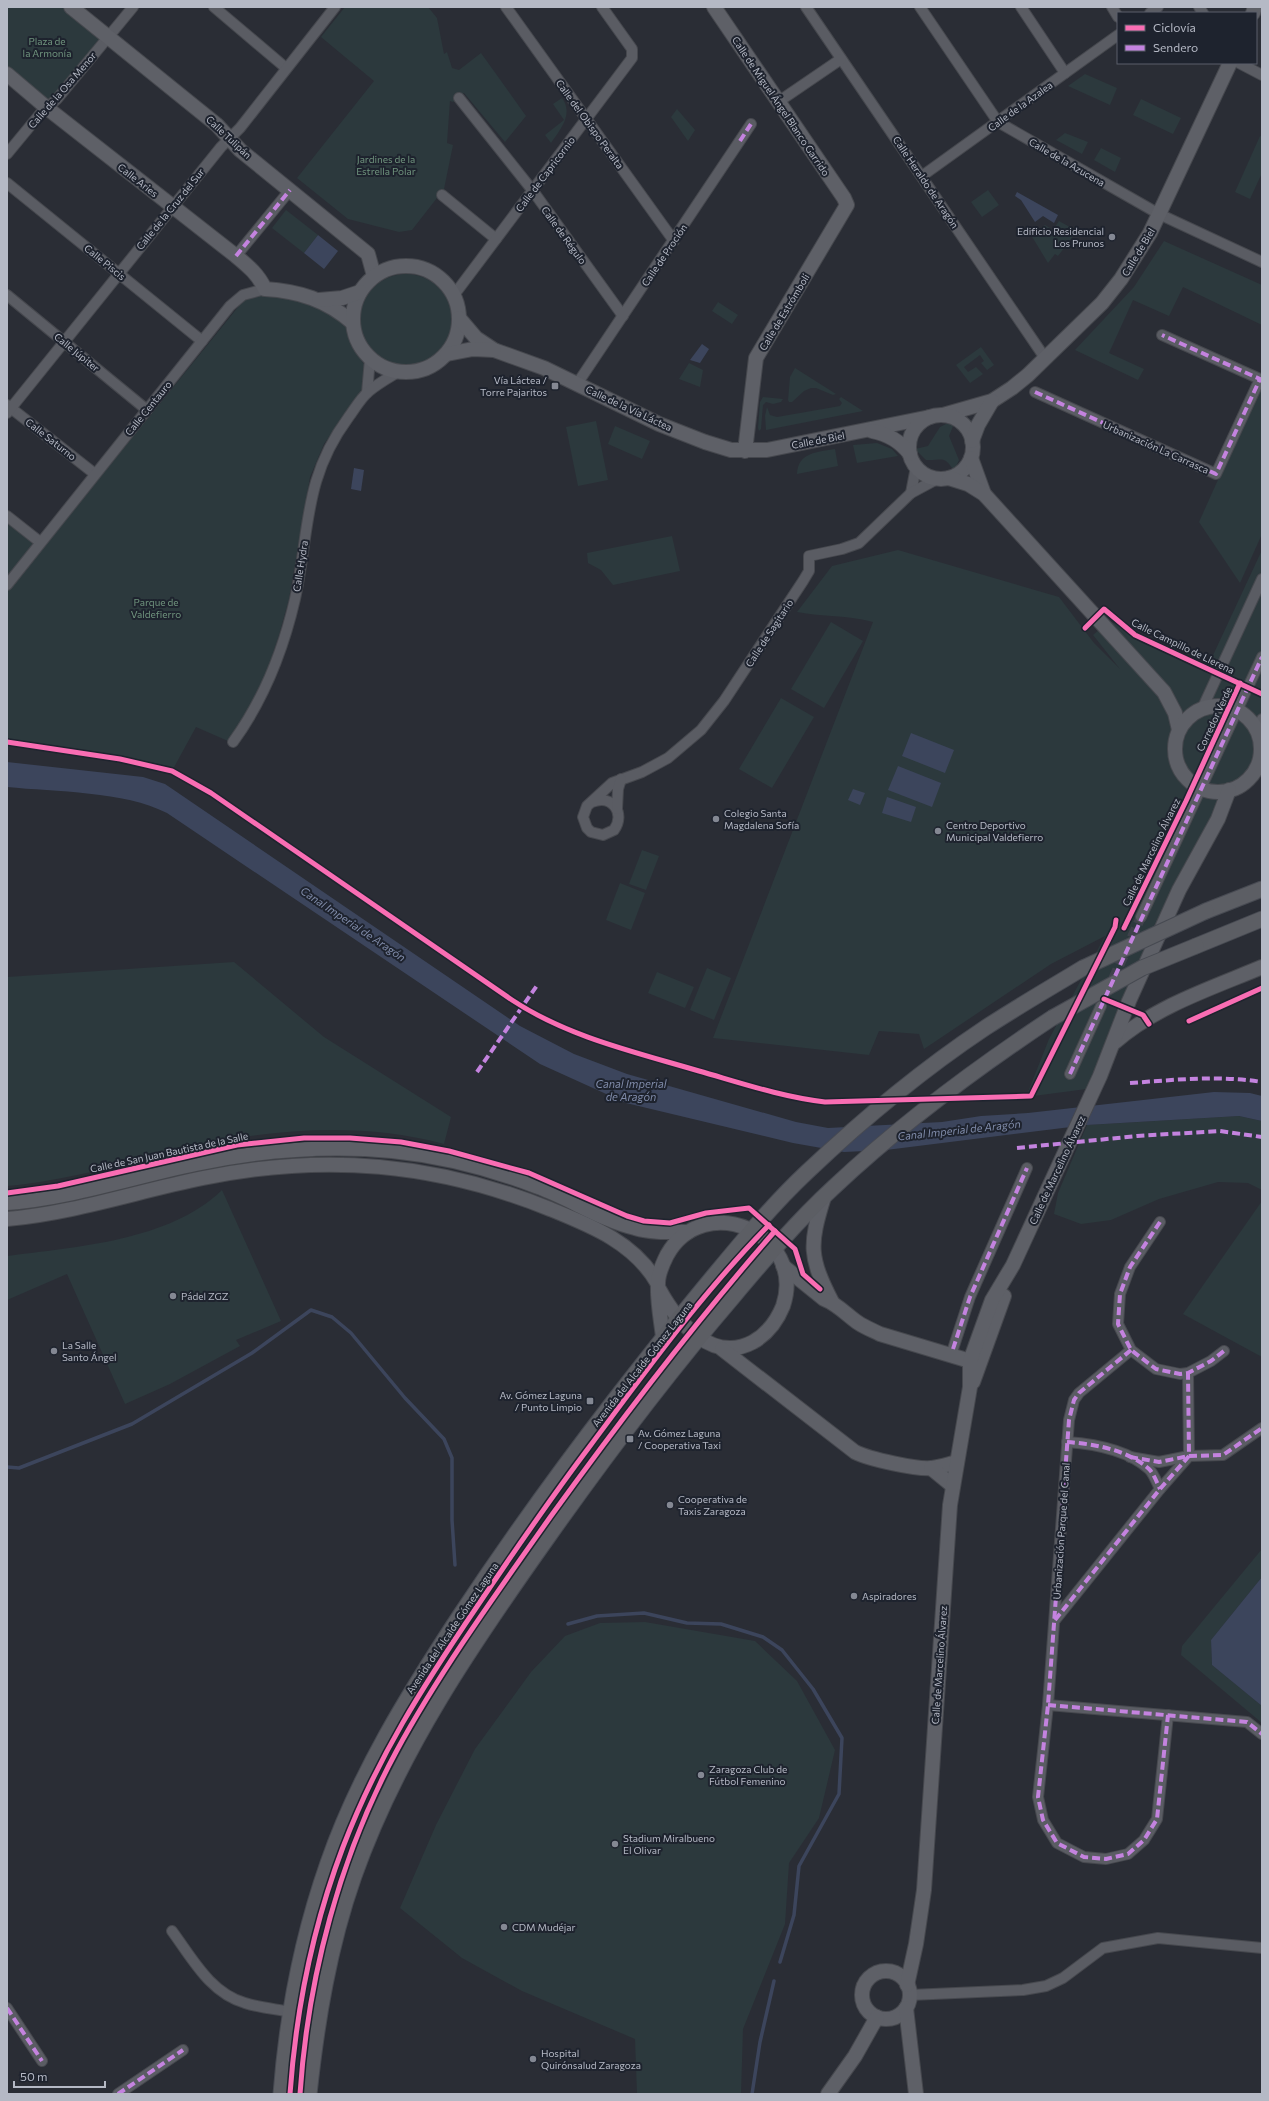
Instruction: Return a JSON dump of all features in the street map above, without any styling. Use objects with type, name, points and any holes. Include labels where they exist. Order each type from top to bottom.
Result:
[{"type":"main road","name":"Avenida del Alcalde Gómez Laguna","points":[[281,2094],[284,2055],[302,1954],[328,1863],[354,1800],[378,1748],[412,1689],[492,1568],[572,1455],[678,1318],[752,1230],[806,1173],[876,1111],[987,1027],[1083,968],[1206,911],[1262,889]]},
{"type":"main road","points":[[309,2094],[329,1959],[355,1872],[403,1761],[432,1710],[523,1572],[595,1471],[699,1336],[774,1248],[828,1192],[904,1126],[955,1086],[1052,1018],[1142,968],[1262,919]]},
{"type":"street","name":"Calle Tulipán","points":[[71,7],[217,125],[240,150],[368,254],[374,276]]},
{"type":"street","name":"Calle de la Osa Menor","points":[[7,154],[46,108],[56,99],[133,7]]},
{"type":"street","points":[[214,7],[286,68]]},
{"type":"street","name":"Calle de la Cruz del Sur","points":[[8,408],[64,342],[173,206],[240,128],[335,7]]},
{"type":"street","name":"Calle del Obispo Peralta","points":[[506,7],[674,241]]},
{"type":"street","name":"Calle de Capricornio","points":[[454,295],[632,58],[633,52],[602,7]]},
{"type":"street","name":"Calle de Miguel Ángel Blanco Garrido","points":[[714,7],[844,198],[847,205]]},
{"type":"street","name":"Calle Heraldo de Aragón","points":[[806,7],[1045,358]]},
{"type":"street","name":"Calle de la Azucena","points":[[920,7],[998,122],[1159,214],[1262,262]]},
{"type":"street","points":[[1021,7],[1065,72]]},
{"type":"street","name":"Calle de la Azalea","points":[[922,176],[1117,36]]},
{"type":"street","points":[[778,102],[841,59]]},
{"type":"street","name":"Calle de Biel","points":[[767,450],[870,431],[937,416],[992,401],[1028,375],[1102,303],[1138,255],[1159,214],[1230,64]]},
{"type":"street","points":[[1241,64],[1262,75]]},
{"type":"street","name":"Calle Aries","points":[[7,74],[46,108],[252,269],[261,281],[264,288]]},
{"type":"street","name":"Calle de Régulo","points":[[459,98],[532,191],[623,316]]},
{"type":"street","name":"Calle de Proción","points":[[577,384],[751,124]]},
{"type":"street","name":"Calle Piscis","points":[[7,182],[202,341]]},
{"type":"street","points":[[236,256],[290,190]]},
{"type":"street","points":[[442,195],[496,239]]},
{"type":"street","name":"Calle de Estrómboli","points":[[745,451],[756,358],[847,205]]},
{"type":"street","points":[[404,266],[418,268],[432,273],[441,279],[454,295],[459,318],[456,337],[447,354],[430,367],[420,371],[398,372],[379,365],[370,359],[358,343],[352,323],[354,307],[360,292],[374,276],[393,267],[404,266]]},
{"type":"street","name":"Calle Centauro","points":[[7,585],[40,542],[236,300],[248,293],[264,288],[300,294],[319,300],[337,310],[352,323]]},
{"type":"street","name":"Calle Centauro","points":[[319,300],[342,298],[360,292]]},
{"type":"street","name":"Calle Júpiter","points":[[7,294],[147,410]]},
{"type":"street","name":"Calle de la Vía Láctea","points":[[459,318],[476,338],[494,350],[544,368],[659,424],[705,442],[745,451],[767,450]]},
{"type":"street","name":"Urbanización La Carrasca","points":[[1035,392],[1216,474],[1260,379],[1162,335]]},
{"type":"street","name":"Calle de la Vía Láctea","points":[[447,354],[473,349],[494,350]]},
{"type":"street","points":[[367,393],[370,359]]},
{"type":"street","name":"Calle Hydra","points":[[233,742],[260,700],[275,668],[285,638],[295,598],[313,488],[319,469],[344,423],[367,393],[398,372]]},
{"type":"street","name":"Calle de Biel","points":[[972,441],[992,401]]},
{"type":"street","name":"Calle Saturno","points":[[8,408],[95,474]]},
{"type":"street","points":[[912,493],[913,460],[909,446],[913,432],[923,421],[937,416],[959,421],[970,433],[972,441],[971,458],[984,494]]},
{"type":"street","name":"Calle de Biel","points":[[870,431],[889,436],[900,444],[913,460]]},
{"type":"street","points":[[943,478],[964,469],[971,458]]},
{"type":"street","points":[[913,460],[929,477],[943,478],[968,484],[984,494],[1164,692],[1177,702],[1200,710]]},
{"type":"street","name":"Calle de Sagitario","points":[[592,802],[612,783],[642,772],[668,758],[686,744],[713,716],[803,581],[809,570],[809,556],[850,547],[859,543],[912,493],[943,478]]},
{"type":"street","points":[[7,516],[40,542]]},
{"type":"street","name":"Corredor Verde","points":[[1200,710],[1262,579]]},
{"type":"street","name":"Corredor Verde","points":[[1179,730],[1187,719],[1200,710],[1220,706],[1236,710],[1259,725],[1261,760],[1246,781],[1228,790],[1206,789],[1236,710],[1262,657]]},
{"type":"street","points":[[1164,692],[1175,713],[1179,730],[1175,754],[1179,765],[1185,776],[1206,789],[1218,819]]},
{"type":"street","points":[[617,809],[609,801],[597,800],[592,802],[584,811],[583,817],[587,828],[596,834],[603,835],[614,830],[619,819],[617,809],[618,789],[621,779]]},
{"type":"street","name":"Calle de Marcelino Álvarez","points":[[1142,917],[1206,789]]},
{"type":"street","name":"Calle de Marcelino Álvarez","points":[[916,2094],[909,2031],[908,1996],[924,1890],[953,1486],[970,1388],[970,1361],[998,1288],[1013,1265],[1100,1076],[1129,1001],[1180,890],[1218,819],[1228,790]]},
{"type":"street","points":[[1113,1043],[1133,1027],[1160,1011],[1262,967]]},
{"type":"street","points":[[1070,1074],[1101,1006]]},
{"type":"street","name":"Calle de San Juan Bautista de la Salle","points":[[7,1204],[58,1196],[196,1164],[245,1155],[304,1148],[363,1149],[429,1156],[466,1165],[538,1187],[634,1228],[658,1232],[688,1232]]},
{"type":"street","points":[[7,1219],[60,1211],[197,1179],[268,1167],[340,1164],[409,1169],[496,1188],[612,1237],[633,1252],[646,1266],[658,1287]]},
{"type":"street","points":[[953,1349],[970,1297],[1027,1168]]},
{"type":"street","points":[[828,1192],[815,1227],[814,1258],[820,1278],[832,1302]]},
{"type":"street","name":"Avenida del Alcalde Gómez Laguna","points":[[658,1287],[678,1318],[711,1345],[722,1349],[735,1348],[749,1344],[770,1328],[780,1313],[785,1296],[786,1278],[783,1266],[774,1248],[752,1230],[736,1223],[724,1222],[712,1223],[688,1232],[680,1238],[669,1252],[662,1265],[658,1287],[663,1337]]},
{"type":"street","points":[[1160,1222],[1130,1267],[1120,1294],[1118,1324],[1131,1350],[1156,1369],[1180,1374],[1188,1373],[1212,1361],[1224,1351]]},
{"type":"street","name":"Calle de Marcelino Álvarez","points":[[970,1388],[1010,1280],[1013,1265]]},
{"type":"street","points":[[783,1266],[820,1296],[832,1302],[858,1323],[880,1334],[970,1361]]},
{"type":"street","points":[[722,1349],[855,1452],[866,1457],[889,1462],[931,1468],[957,1462]]},
{"type":"street","name":"Urbanización Parque del Canal","points":[[1131,1350],[1079,1393],[1074,1400],[1069,1420],[1055,1620],[1038,1797],[1043,1820],[1057,1843],[1084,1857],[1106,1859],[1128,1854],[1144,1840],[1157,1819],[1168,1715]]},
{"type":"street","points":[[1188,1373],[1189,1456]]},
{"type":"street","points":[[1067,1442],[1087,1443],[1130,1457],[1159,1462],[1189,1456],[1223,1455],[1262,1428]]},
{"type":"street","name":"Urbanización Parque del Canal","points":[[1055,1620],[1160,1489],[1189,1456]]},
{"type":"street","points":[[1130,1457],[1150,1470],[1160,1489]]},
{"type":"street","points":[[931,1468],[953,1486]]},
{"type":"street","points":[[1048,1705],[1247,1722],[1262,1734]]},
{"type":"street","points":[[172,1931],[203,1974],[222,1992],[244,2003],[291,2012]]},
{"type":"street","points":[[908,1996],[1022,1990],[1046,1986],[1063,1978],[1104,1948],[1152,1939],[1262,1948]]},
{"type":"street","name":"Calle de Marcelino Álvarez","points":[[895,1973],[916,1944]]},
{"type":"street","points":[[908,1996],[895,1973],[876,1973],[866,1982],[863,2001],[866,2008],[877,2017],[894,2018],[909,2031]]},
{"type":"street","points":[[894,2018],[908,1996]]},
{"type":"street","points":[[7,2008],[42,2061]]},
{"type":"street","points":[[828,2094],[859,2051],[877,2017]]},
{"type":"street","points":[[118,2094],[183,2050]]},
{"type":"green space","name":"Plaza de la Armonía","points":[[7,7],[71,7],[108,38],[47,108],[7,74]]},
{"type":"green space","name":"Jardines de la Estrella Polar","points":[[345,7],[428,7],[437,18],[444,54],[447,52],[452,68],[459,70],[481,53],[526,116],[505,142],[464,93],[453,102],[450,101],[447,143],[453,145],[444,189],[412,230],[399,232],[348,219],[297,178],[374,81],[321,37]]},
{"type":"green space","points":[[1085,74],[1117,88],[1110,105],[1068,86]]},
{"type":"green space","points":[[562,98],[567,110],[566,116],[562,127],[551,143],[545,135],[564,120],[553,104]]},
{"type":"green space","points":[[1141,99],[1181,118],[1173,134],[1133,115]]},
{"type":"green space","points":[[677,109],[695,130],[688,141],[671,117]]},
{"type":"green space","points":[[1065,133],[1088,142],[1082,154],[1056,140]]},
{"type":"green space","points":[[1260,136],[1262,137],[1262,173],[1250,199],[1235,192]]},
{"type":"green space","points":[[1101,148],[1121,158],[1115,172],[1094,160]]},
{"type":"green space","points":[[988,190],[999,205],[982,217],[971,202]]},
{"type":"green space","points":[[286,210],[318,235],[304,253],[272,228]]},
{"type":"green space","points":[[1059,221],[1077,231],[1058,256],[1055,254],[1048,263],[1031,235],[1045,225],[1053,230]]},
{"type":"green space","points":[[1164,241],[1262,285],[1262,325],[1183,287],[1169,316],[1133,300],[1109,353],[1144,369],[1138,380],[1075,350],[1134,287]]},
{"type":"green space","points":[[397,274],[415,274],[432,281],[445,294],[452,311],[452,329],[445,346],[432,359],[415,366],[397,366],[380,359],[367,346],[360,329],[360,311],[367,294],[380,281]]},
{"type":"green space","name":"Parque de Valdefierro","points":[[266,293],[328,308],[346,322],[349,339],[366,368],[366,381],[359,394],[324,444],[310,477],[289,599],[266,675],[248,710],[228,741],[196,727],[172,771],[120,759],[7,746],[7,520],[42,549],[243,301]]},
{"type":"green space","points":[[718,302],[738,315],[732,324],[712,311]]},
{"type":"green space","points":[[981,347],[994,365],[987,370],[981,363],[984,361],[980,355],[964,367],[968,372],[976,367],[983,374],[970,383],[956,365]]},
{"type":"green space","points":[[689,363],[703,370],[700,387],[679,379]]},
{"type":"green space","points":[[795,368],[836,394],[833,395],[816,388],[811,388],[804,391],[792,402],[789,402],[790,377]]},
{"type":"green space","points":[[1262,382],[1262,534],[1240,583],[1199,522]]},
{"type":"green space","points":[[763,397],[783,399],[781,402],[773,404],[766,402],[763,405],[761,429],[759,431],[760,402]]},
{"type":"green space","points":[[841,397],[863,411],[766,430],[765,416],[767,407],[770,415],[777,417],[840,406],[842,403],[839,399]]},
{"type":"green space","points":[[596,421],[608,480],[578,486],[566,427]]},
{"type":"green space","points":[[946,424],[954,424],[949,436],[959,460],[954,471],[945,460],[926,460],[915,449],[928,446],[940,427]]},
{"type":"green space","points":[[615,426],[650,441],[642,459],[608,444]]},
{"type":"green space","points":[[877,443],[892,449],[898,456],[857,463],[853,445]]},
{"type":"green space","points":[[835,449],[838,466],[797,474],[798,467],[805,457],[816,452]]},
{"type":"green space","points":[[672,536],[680,571],[613,585],[601,570],[588,563],[587,553]]},
{"type":"green space","name":"Centro Deportivo Municipal Valdefierro","points":[[898,550],[1059,597],[1094,643],[1120,669],[1093,635],[1109,621],[1208,666],[1262,550],[1262,749],[1259,761],[1255,770],[1249,777],[1242,783],[1228,790],[1094,1088],[1026,1097],[1049,1039],[1105,936],[1051,964],[924,1049],[919,1034],[879,1031],[869,1055],[713,1038],[873,622],[854,618],[797,612],[832,566]]},
{"type":"green space","points":[[831,622],[863,641],[824,708],[791,689]]},
{"type":"green space","points":[[781,698],[814,717],[772,788],[739,769]]},
{"type":"green space","points":[[642,850],[659,856],[646,890],[629,884]]},
{"type":"green space","points":[[620,883],[645,893],[631,930],[606,920]]},
{"type":"green space","points":[[234,962],[324,1037],[451,1117],[444,1144],[379,1132],[313,1130],[280,1133],[214,1142],[73,1176],[29,1184],[7,1186],[7,977]]},
{"type":"green space","points":[[707,968],[731,978],[714,1020],[690,1010]]},
{"type":"green space","points":[[657,972],[694,987],[685,1008],[648,993]]},
{"type":"green space","points":[[1239,1116],[1262,1121],[1262,1190],[1248,1183],[1218,1182],[1159,1199],[1111,1220],[1081,1224],[1054,1214],[1058,1193],[1087,1125]]},
{"type":"green space","name":"Pádel ZGZ","points":[[222,1190],[281,1321],[236,1340],[240,1346],[170,1384],[125,1404],[67,1274],[7,1300],[7,1256],[91,1245],[149,1231],[176,1221],[201,1207]]},
{"type":"green space","points":[[1262,1201],[1262,1357],[1183,1314]]},
{"type":"green space","points":[[1262,1549],[1262,1577],[1211,1640],[1212,1665],[1262,1706],[1262,1723],[1181,1655],[1182,1646]]},
{"type":"green space","name":"Stadium Miralbueno El Olivar","points":[[645,1622],[755,1641],[797,1681],[835,1750],[819,1818],[789,1863],[785,1924],[743,2029],[741,2094],[637,2094],[635,2039],[522,1991],[462,1958],[400,1908],[436,1825],[475,1749],[531,1672],[565,1636],[600,1623]]},
{"type":"water","points":[[1017,192],[1058,215],[1054,223],[1043,216],[1035,222],[1021,200],[1015,196]]},
{"type":"water","points":[[318,235],[338,251],[324,269],[304,253]]},
{"type":"water","points":[[702,344],[709,349],[700,363],[690,360]]},
{"type":"water","points":[[354,468],[364,470],[361,491],[351,489]]},
{"type":"water","points":[[911,733],[954,750],[945,773],[902,756]]},
{"type":"water","name":"Canal Imperial de Aragón","points":[[7,762],[143,777],[165,784],[520,1026],[574,1054],[627,1074],[796,1122],[828,1128],[942,1122],[981,1116],[1028,1113],[1214,1092],[1250,1093],[1262,1096],[1262,1121],[1239,1116],[1087,1125],[886,1150],[844,1152],[793,1143],[626,1103],[540,1064],[167,813],[131,800],[110,796],[7,787]]},
{"type":"water","points":[[898,766],[941,783],[932,807],[888,790]]},
{"type":"water","points":[[853,789],[865,793],[860,805],[848,800]]},
{"type":"water","points":[[887,797],[916,807],[911,822],[882,813]]},
{"type":"water","points":[[1262,1577],[1262,1706],[1212,1665],[1211,1640]]},
{"type":"waterway","points":[[7,1467],[19,1468],[132,1424],[252,1353],[311,1310],[332,1317],[351,1333],[405,1398],[444,1439],[452,1458],[452,1520],[455,1565]]},
{"type":"waterway","points":[[568,1624],[597,1616],[644,1613],[687,1623],[721,1624],[763,1637],[782,1650],[813,1689],[842,1738],[839,1794],[799,1866],[794,1915],[780,1962]]},
{"type":"waterway","points":[[752,2094],[760,2042],[774,1981]]},
{"type":"tunnel","points":[[1101,1006],[1141,917]]},
{"type":"marked path","points":[[740,141],[751,124]]},
{"type":"marked path","points":[[236,256],[290,190]]},
{"type":"marked path","points":[[1035,392],[1216,474],[1260,379],[1162,335]]},
{"type":"marked path","points":[[1070,1074],[1262,657]]},
{"type":"marked path","points":[[477,1072],[538,984]]},
{"type":"marked path","points":[[1130,1083],[1212,1078],[1262,1082]]},
{"type":"marked path","points":[[1017,1148],[1137,1136],[1220,1131],[1262,1137]]},
{"type":"marked path","points":[[953,1349],[970,1297],[1027,1168]]},
{"type":"marked path","points":[[1160,1222],[1130,1267],[1120,1294],[1118,1324],[1131,1350],[1156,1369],[1180,1374],[1188,1373],[1211,1361],[1224,1351]]},
{"type":"marked path","points":[[1131,1350],[1079,1393],[1074,1400],[1069,1420],[1048,1705],[1038,1797],[1043,1820],[1057,1843],[1084,1857],[1106,1859],[1128,1854],[1144,1840],[1157,1819],[1168,1715]]},
{"type":"marked path","points":[[1055,1620],[1160,1489],[1189,1456],[1188,1373]]},
{"type":"marked path","points":[[1130,1457],[1159,1462],[1189,1456],[1223,1455],[1262,1428]]},
{"type":"marked path","points":[[1067,1442],[1100,1446],[1111,1449],[1141,1462],[1154,1476],[1160,1489]]},
{"type":"marked path","points":[[1048,1705],[1247,1722],[1262,1734]]},
{"type":"marked path","points":[[7,2008],[42,2061]]},
{"type":"marked path","points":[[118,2094],[183,2050]]},
{"type":"cycle path","name":"Calle Campillo de Llerena","points":[[1085,628],[1104,609],[1135,635],[1262,694]]},
{"type":"cycle path","points":[[1124,928],[1186,801],[1240,683]]},
{"type":"cycle path","points":[[7,742],[120,759],[172,771],[211,793],[533,1013],[579,1034],[626,1050],[762,1089],[809,1100],[825,1102],[1031,1096],[1115,927],[1116,920]]},
{"type":"cycle path","points":[[1189,1021],[1262,988]]},
{"type":"cycle path","points":[[1104,999],[1143,1015],[1149,1024]]},
{"type":"cycle path","points":[[7,1193],[58,1186],[237,1145],[304,1138],[350,1138],[401,1142],[449,1151],[529,1173],[627,1216],[644,1221],[670,1223],[706,1213],[749,1208],[795,1249],[803,1274],[820,1289]]},
{"type":"cycle path","points":[[290,2094],[301,2000],[315,1938],[332,1877],[356,1814],[402,1723],[456,1637],[532,1526],[632,1389],[698,1305],[744,1251],[769,1225]]},
{"type":"cycle path","points":[[300,2094],[310,2005],[330,1918],[358,1833],[396,1752],[450,1662],[490,1602],[551,1516],[688,1335],[775,1231]]},
{"type":"place","name":"Edificio Residencial Los Prunos","points":[[1112,237]]},
{"type":"place","name":"Vía Láctea / Torre Pajaritos","points":[[555,386]]},
{"type":"place","name":"Colegio Santa Magdalena Sofía","points":[[716,819]]},
{"type":"place","name":"Centro Deportivo Municipal Valdefierro","points":[[938,831]]},
{"type":"place","name":"Pádel ZGZ","points":[[173,1296]]},
{"type":"place","name":"La Salle Santo Ángel","points":[[54,1351]]},
{"type":"place","name":"Av. Gómez Laguna / Punto Limpio","points":[[590,1401]]},
{"type":"place","name":"Av. Gómez Laguna / Cooperativa Taxi","points":[[630,1439]]},
{"type":"place","name":"Cooperativa de Taxis Zaragoza","points":[[670,1505]]},
{"type":"place","name":"Aspiradores","points":[[854,1596]]},
{"type":"place","name":"Zaragoza Club de Fútbol Femenino","points":[[701,1775]]},
{"type":"place","name":"Stadium Miralbueno El Olivar","points":[[615,1844]]},
{"type":"place","name":"CDM Mudéjar","points":[[504,1927]]},
{"type":"place","name":"Hospital Quirónsalud Zaragoza","points":[[533,2059]]}]
